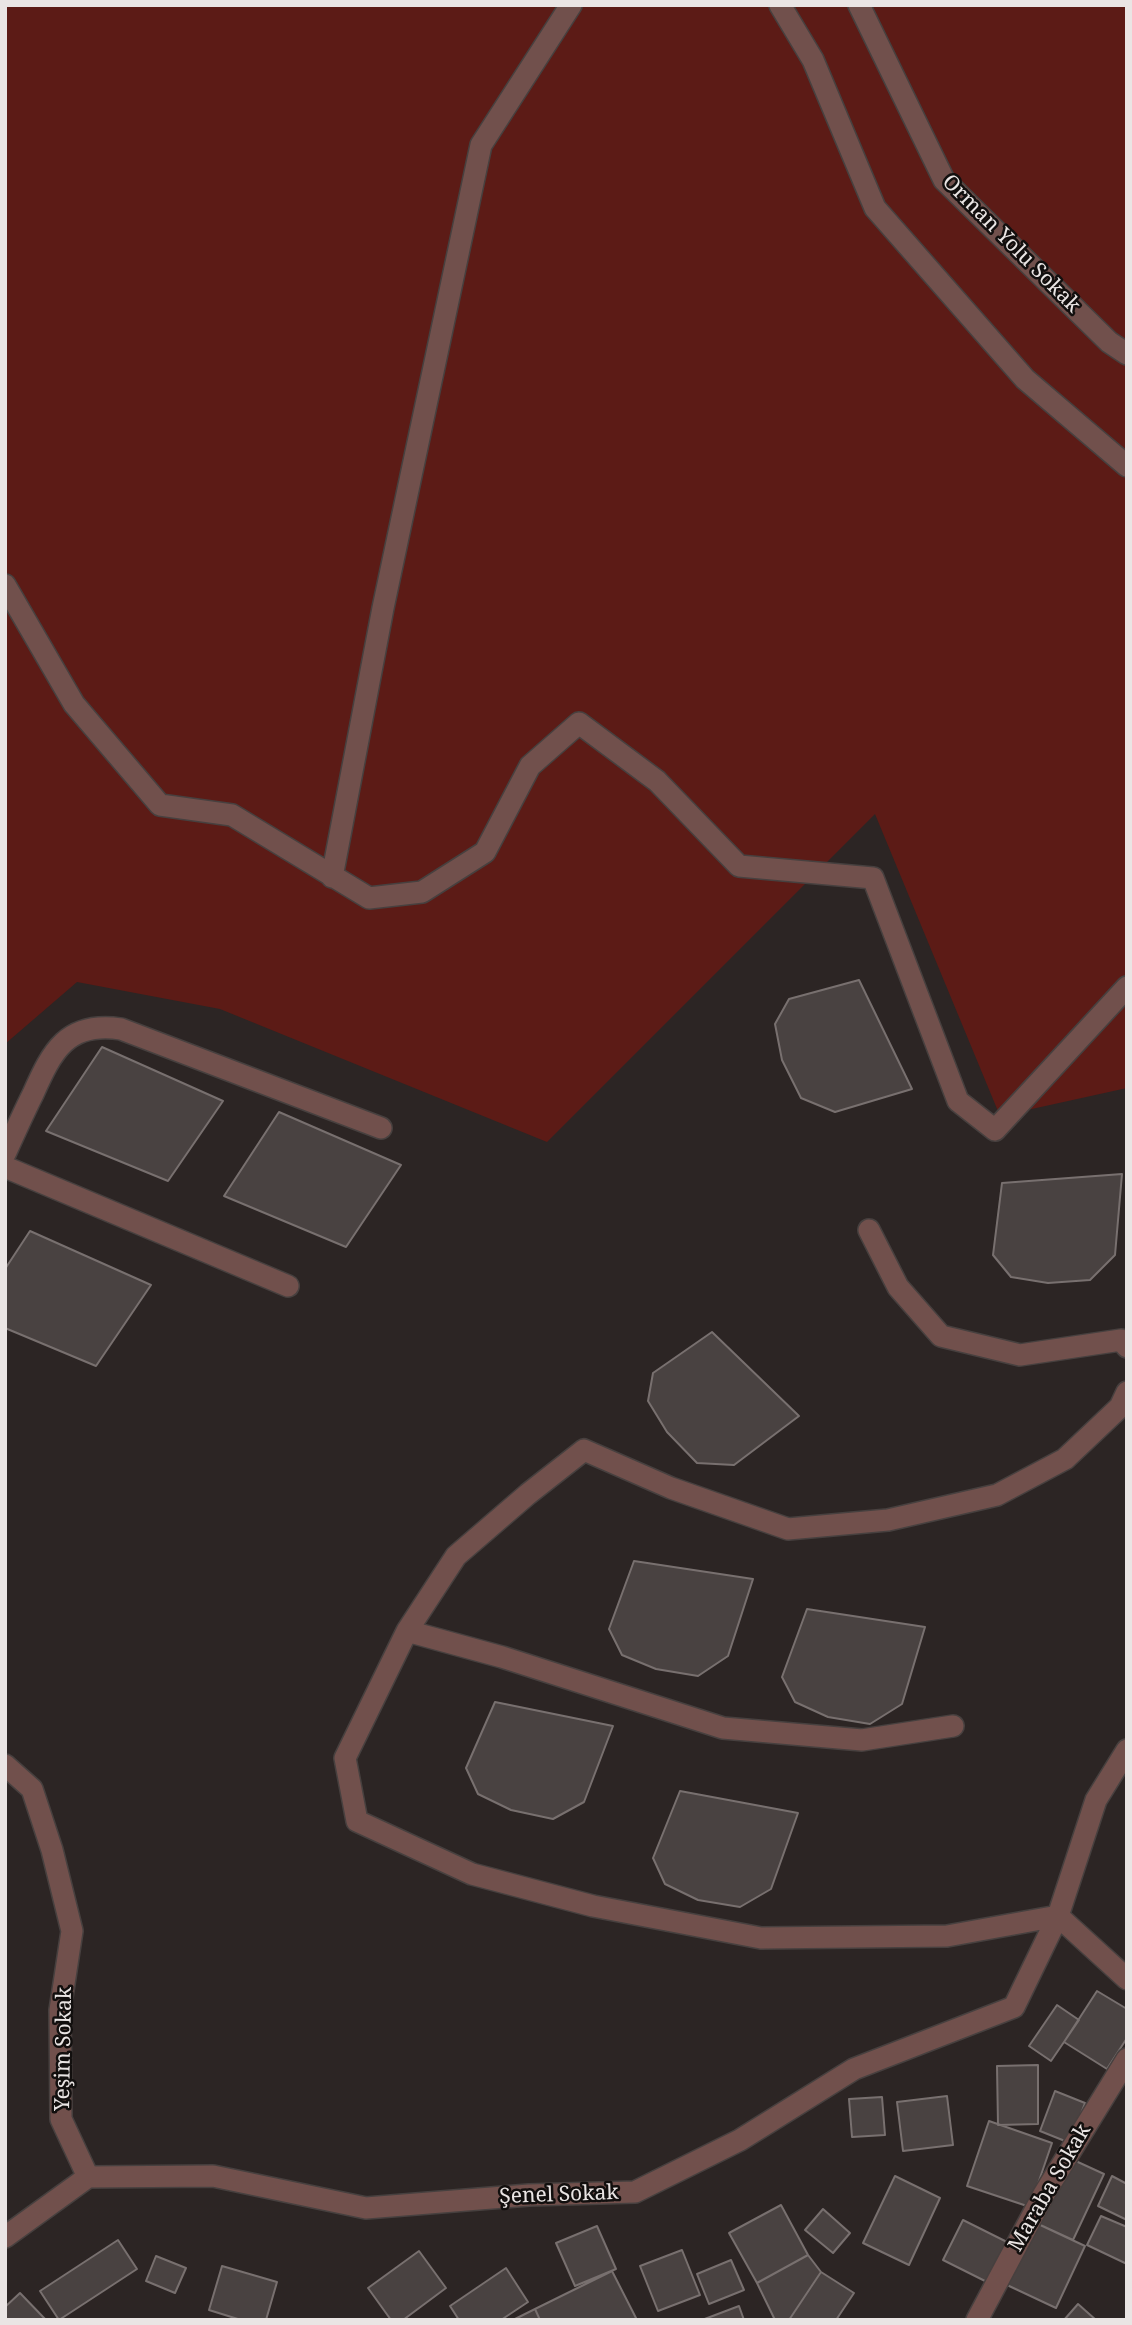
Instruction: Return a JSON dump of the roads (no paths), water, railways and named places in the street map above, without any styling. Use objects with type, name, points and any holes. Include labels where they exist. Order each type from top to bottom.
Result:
[{"type":"street","points":[[332,877],[383,608],[481,145],[571,5]]},
{"type":"street","points":[[780,5],[813,60],[875,208],[1025,379],[1127,466]]},
{"type":"street","name":"Orman Yolu Sokak","points":[[859,5],[944,180],[1108,342],[1127,354]]},
{"type":"street","points":[[5,584],[74,704],[160,805],[232,815],[369,898],[422,892],[485,852],[530,766],[579,723],[657,781],[739,866],[873,878],[958,1101],[995,1130],[1127,987]]},
{"type":"street","points":[[5,1154],[53,1052],[74,1035],[88,1029],[105,1027],[121,1029],[381,1128]]},
{"type":"street","points":[[5,1167],[288,1286]]},
{"type":"street","points":[[869,1230],[898,1287],[941,1336],[1020,1354],[1121,1340],[1127,1347]]},
{"type":"street","points":[[1058,1916],[947,1936],[761,1938],[593,1906],[472,1874],[357,1821],[345,1758],[407,1631],[456,1556],[584,1450],[671,1488],[788,1530],[888,1520],[996,1494],[1065,1459],[1120,1407],[1127,1392]]},
{"type":"street","points":[[407,1631],[502,1657],[723,1728],[862,1740],[953,1726]]},
{"type":"street","points":[[1058,1916],[1096,1800],[1127,1749]]},
{"type":"street","name":"Yeşim Sokak","points":[[5,1765],[32,1789],[52,1850],[72,1931],[60,2010],[61,2119],[88,2177]]},
{"type":"street","points":[[1058,1916],[1127,1979]]},
{"type":"street","name":"Şenel Sokak","points":[[88,2177],[213,2176],[366,2208],[529,2194],[635,2192],[740,2140],[854,2069],[1014,2007],[1058,1916]]},
{"type":"street","name":"Maraba Sokak","points":[[977,2320],[1044,2194],[1127,2059]]},
{"type":"street","points":[[5,2237],[88,2177]]}]
